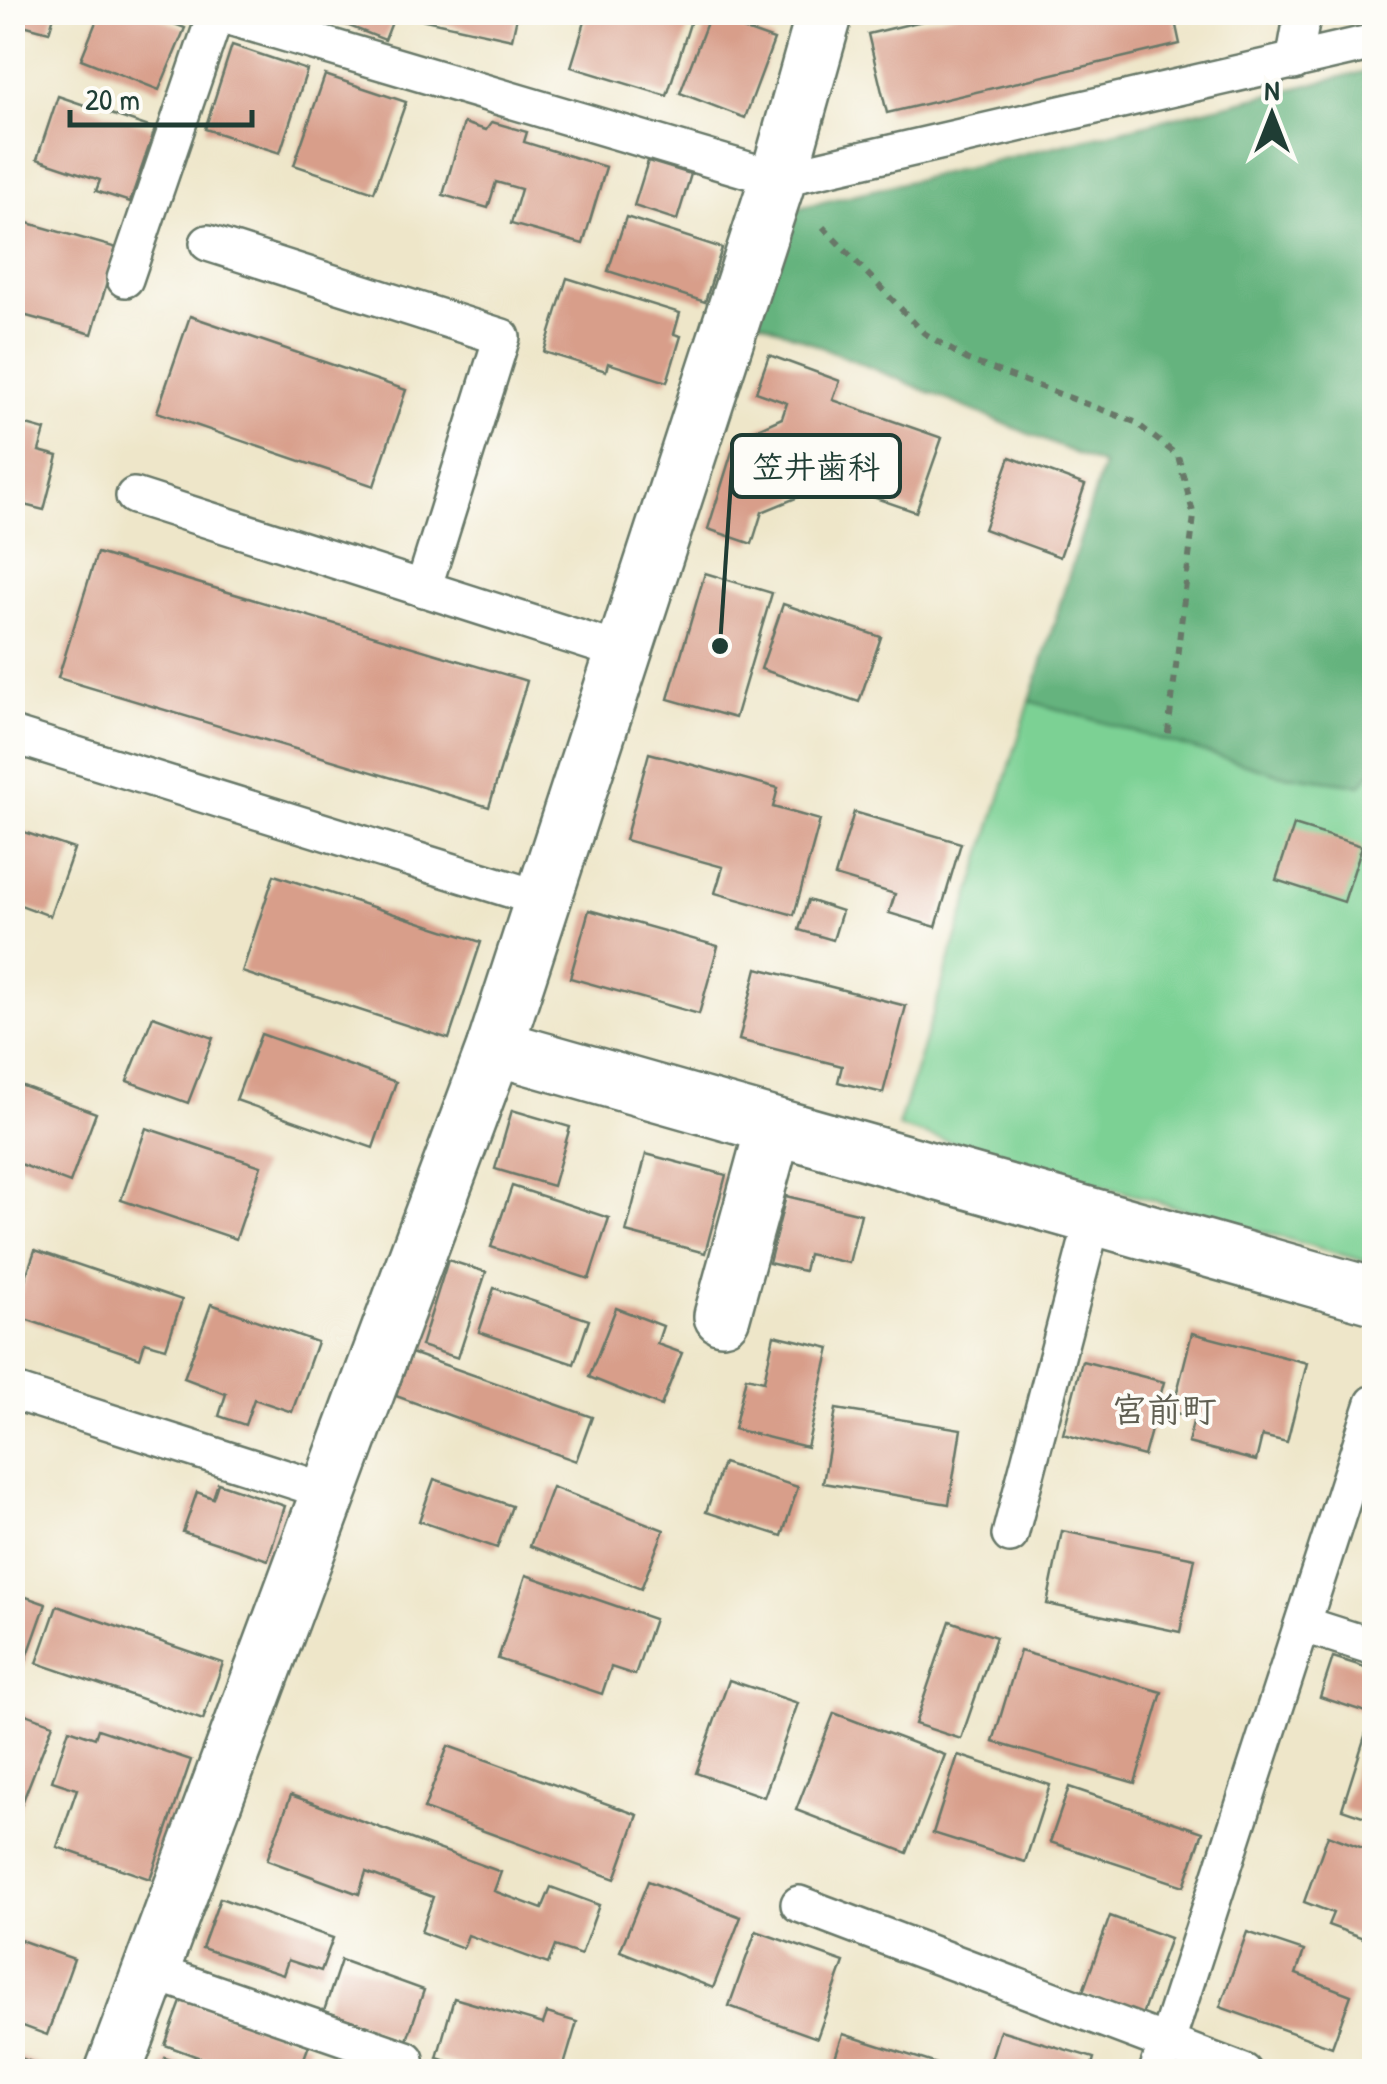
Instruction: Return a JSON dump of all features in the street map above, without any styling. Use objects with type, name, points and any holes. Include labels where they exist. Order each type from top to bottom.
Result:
[{"type":"street","points":[[113,2072],[495,1047],[778,179],[825,12]]},
{"type":"street","points":[[495,1047],[1374,1296]]},
{"type":"street","points":[[722,1316],[774,1126]]},
{"type":"lane","points":[[1294,62],[1303,12]]},
{"type":"lane","points":[[125,279],[216,13],[778,179],[1374,42]]},
{"type":"lane","points":[[208,243],[502,337],[424,588]]},
{"type":"lane","points":[[134,496],[622,652]]},
{"type":"lane","points":[[12,734],[541,899]]},
{"type":"lane","points":[[1010,1535],[1094,1216]]},
{"type":"lane","points":[[12,1391],[329,1492]]},
{"type":"lane","points":[[1162,2056],[1374,1404]]},
{"type":"lane","points":[[1305,1625],[1374,1647]]},
{"type":"lane","points":[[799,1904],[1162,2056],[1244,2072]]},
{"type":"lane","points":[[151,1971],[406,2059]]},
{"type":"path","points":[[778,179],[924,333],[968,360],[1135,422],[1178,456],[1194,516],[1167,742]]},
{"type":"green space","points":[[1374,69],[1374,768],[1361,785],[1279,774],[1030,701],[1103,465],[757,320],[794,209]]},
{"type":"green space","points":[[1030,701],[1279,774],[1360,785],[1374,768],[1374,1264],[898,1127]]},
{"type":"building","points":[[12,12],[55,12],[49,32],[12,22]]},
{"type":"building","points":[[100,12],[152,12],[151,15],[185,28],[159,90],[81,59]]},
{"type":"building","points":[[339,12],[396,12],[385,40],[336,21]]},
{"type":"building","points":[[408,12],[518,12],[512,39],[407,16]]},
{"type":"building","points":[[588,12],[678,12],[692,17],[667,96],[571,67]]},
{"type":"building","points":[[960,12],[1173,12],[1180,44],[887,113],[868,34]]},
{"type":"building","points":[[709,17],[774,40],[745,118],[680,93]]},
{"type":"building","points":[[232,45],[307,70],[280,153],[205,129]]},
{"type":"building","points":[[325,75],[406,102],[374,192],[294,165]]},
{"type":"building","points":[[58,96],[155,129],[130,202],[96,191],[100,180],[37,159]]},
{"type":"building","points":[[492,122],[527,132],[524,142],[606,167],[583,244],[511,224],[521,189],[496,182],[488,208],[443,195],[464,123],[486,130]]},
{"type":"building","points":[[648,161],[691,174],[677,220],[634,206]]},
{"type":"building","points":[[626,217],[722,248],[705,302],[608,271]]},
{"type":"building","points":[[14,219],[117,248],[92,334],[12,312]]},
{"type":"building","points":[[567,278],[680,313],[674,334],[681,336],[667,382],[608,363],[606,371],[544,352]]},
{"type":"building","points":[[190,316],[406,390],[374,486],[157,412]]},
{"type":"building","points":[[769,355],[840,381],[833,400],[942,438],[916,512],[832,483],[762,512],[752,544],[708,529],[736,439],[782,418],[787,403],[756,392]]},
{"type":"building","points":[[12,421],[45,430],[39,451],[58,456],[44,510],[12,502]]},
{"type":"building","points":[[1010,457],[1085,485],[1060,557],[984,529]]},
{"type":"building","points":[[97,553],[527,681],[489,807],[58,678]]},
{"type":"building","points":[[705,573],[772,593],[735,718],[668,699]]},
{"type":"building","points":[[783,604],[881,637],[859,702],[761,669]]},
{"type":"building","points":[[649,753],[778,788],[773,807],[820,820],[794,915],[715,893],[723,867],[625,840]]},
{"type":"building","points":[[854,812],[961,843],[936,927],[889,913],[895,894],[835,876]]},
{"type":"building","points":[[1294,825],[1362,846],[1344,902],[1276,880]]},
{"type":"building","points":[[12,828],[74,849],[50,916],[12,902]]},
{"type":"building","points":[[274,875],[481,942],[449,1039],[242,972]]},
{"type":"building","points":[[808,900],[842,911],[833,940],[799,930]]},
{"type":"building","points":[[589,910],[718,946],[699,1014],[570,978]]},
{"type":"building","points":[[757,968],[906,1006],[883,1093],[838,1082],[842,1066],[739,1040]]},
{"type":"building","points":[[153,1016],[213,1038],[188,1103],[127,1081]]},
{"type":"building","points":[[261,1034],[396,1082],[373,1148],[236,1100]]},
{"type":"building","points":[[12,1082],[96,1113],[70,1183],[12,1161]]},
{"type":"building","points":[[512,1110],[570,1127],[553,1186],[495,1169]]},
{"type":"building","points":[[146,1128],[261,1166],[236,1239],[121,1200]]},
{"type":"building","points":[[646,1154],[726,1175],[705,1253],[626,1232]]},
{"type":"building","points":[[512,1186],[609,1218],[589,1279],[491,1247]]},
{"type":"building","points":[[786,1196],[861,1214],[849,1263],[808,1254],[804,1271],[769,1263]]},
{"type":"building","points":[[35,1250],[182,1300],[166,1348],[145,1342],[140,1358],[13,1315]]},
{"type":"building","points":[[448,1260],[486,1272],[458,1358],[421,1346]]},
{"type":"building","points":[[494,1288],[589,1320],[574,1364],[479,1332]]},
{"type":"building","points":[[211,1304],[317,1342],[292,1412],[254,1399],[245,1425],[219,1416],[226,1394],[184,1378]]},
{"type":"building","points":[[616,1308],[663,1326],[657,1344],[682,1353],[661,1406],[589,1377]]},
{"type":"building","points":[[1192,1333],[1307,1363],[1287,1442],[1262,1436],[1256,1461],[1188,1443],[1194,1418],[1172,1412]]},
{"type":"building","points":[[774,1335],[830,1348],[807,1447],[734,1429],[746,1377],[764,1381]]},
{"type":"building","points":[[411,1353],[592,1417],[576,1461],[396,1396]]},
{"type":"building","points":[[1082,1361],[1164,1382],[1144,1456],[1063,1434]]},
{"type":"building","points":[[836,1409],[961,1429],[949,1504],[823,1483]]},
{"type":"building","points":[[723,1463],[798,1487],[782,1536],[706,1512]]},
{"type":"building","points":[[434,1479],[512,1506],[497,1548],[419,1521]]},
{"type":"building","points":[[218,1483],[285,1506],[268,1560],[183,1532],[197,1492],[213,1498]]},
{"type":"building","points":[[552,1487],[664,1530],[641,1589],[530,1546]]},
{"type":"building","points":[[1062,1531],[1195,1558],[1180,1632],[1047,1604]]},
{"type":"building","points":[[526,1575],[654,1619],[635,1675],[611,1667],[602,1694],[498,1659]]},
{"type":"building","points":[[12,1592],[46,1604],[24,1666],[12,1662]]},
{"type":"building","points":[[57,1606],[223,1663],[203,1720],[37,1663]]},
{"type":"building","points":[[950,1621],[996,1637],[961,1739],[915,1724]]},
{"type":"building","points":[[1020,1651],[1162,1692],[1135,1783],[993,1742]]},
{"type":"building","points":[[1333,1657],[1374,1670],[1374,1820],[1342,1809],[1372,1714],[1320,1697]]},
{"type":"building","points":[[729,1680],[798,1703],[764,1797],[696,1773]]},
{"type":"building","points":[[12,1709],[53,1724],[17,1816],[12,1815]]},
{"type":"building","points":[[834,1713],[945,1755],[907,1853],[796,1810]]},
{"type":"building","points":[[69,1729],[95,1738],[98,1729],[191,1760],[150,1879],[57,1847],[77,1789],[52,1781]]},
{"type":"building","points":[[448,1746],[638,1815],[615,1879],[424,1809]]},
{"type":"building","points":[[958,1755],[1050,1785],[1025,1862],[933,1833]]},
{"type":"building","points":[[1069,1787],[1203,1832],[1184,1886],[1050,1842]]},
{"type":"building","points":[[291,1795],[501,1872],[494,1891],[542,1909],[551,1887],[599,1905],[581,1955],[555,1946],[548,1964],[468,1935],[463,1948],[421,1932],[433,1897],[366,1872],[359,1894],[267,1860]]},
{"type":"building","points":[[1328,1835],[1374,1852],[1374,1942],[1328,1925],[1333,1913],[1304,1902]]},
{"type":"building","points":[[648,1881],[741,1917],[713,1988],[620,1951]]},
{"type":"building","points":[[220,1898],[333,1938],[321,1971],[288,1960],[283,1975],[202,1948]]},
{"type":"building","points":[[1110,1916],[1170,1938],[1142,2015],[1082,1994]]},
{"type":"building","points":[[756,1931],[844,1962],[817,2038],[729,2006]]},
{"type":"building","points":[[1247,1932],[1304,1951],[1296,1974],[1351,1995],[1332,2047],[1220,2007]]},
{"type":"building","points":[[12,1937],[74,1959],[47,2035],[12,2022]]},
{"type":"building","points":[[341,1960],[424,1990],[407,2040],[324,2011]]},
{"type":"building","points":[[454,1998],[543,2024],[547,2013],[577,2022],[562,2072],[482,2072],[437,2058]]},
{"type":"building","points":[[182,1999],[309,2045],[299,2072],[239,2072],[165,2045]]},
{"type":"building","points":[[1000,2030],[1094,2058],[1090,2072],[987,2072]]},
{"type":"building","points":[[843,2034],[959,2071],[830,2072]]},
{"type":"building","points":[[12,2055],[57,2071],[57,2072],[12,2072]]},
{"type":"building","points":[[165,2058],[203,2071],[203,2072],[160,2072]]},
{"type":"place","name":"笠井歯科","points":[[720,646]]},
{"type":"district","name":"宮前町","points":[[1164,1409]]}]
